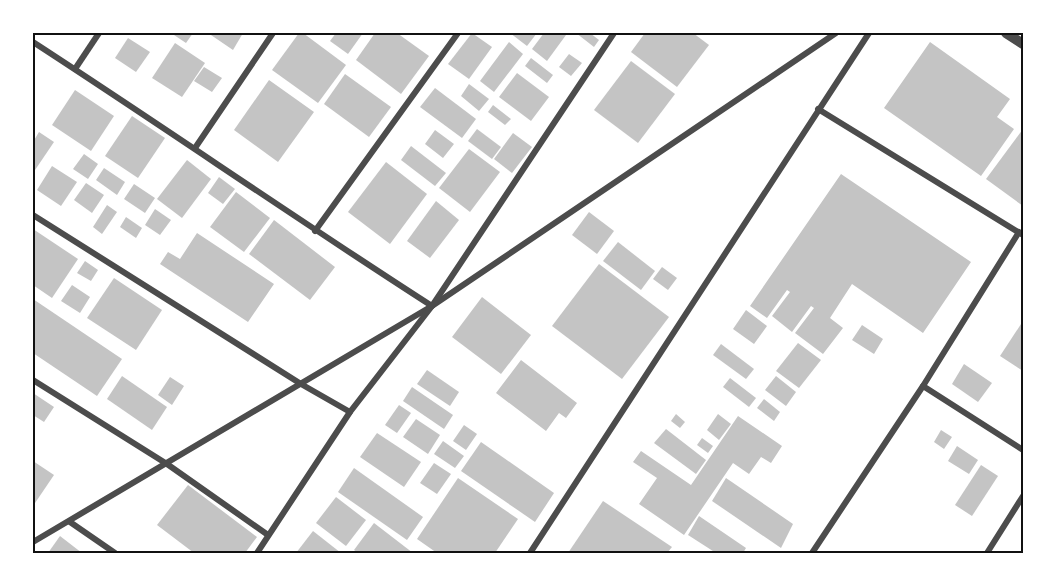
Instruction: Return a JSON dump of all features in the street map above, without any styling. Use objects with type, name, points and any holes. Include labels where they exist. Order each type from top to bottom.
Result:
[{"type":"street","points":[[75,69],[99,33]]},
{"type":"street","points":[[195,148],[273,33]]},
{"type":"street","points":[[315,231],[458,33]]},
{"type":"street","points":[[257,553],[350,412],[432,306],[614,33]]},
{"type":"street","points":[[33,542],[432,306],[836,33]]},
{"type":"street","points":[[530,553],[869,33]]},
{"type":"street","points":[[1006,33],[1023,44]]},
{"type":"street","points":[[33,42],[195,148],[315,231],[432,306]]},
{"type":"street","points":[[812,553],[1021,233],[818,109]]},
{"type":"street","points":[[33,215],[301,384],[350,412]]},
{"type":"street","points":[[33,380],[167,464],[268,535]]},
{"type":"street","points":[[923,386],[1023,450]]},
{"type":"street","points":[[987,553],[1023,496]]},
{"type":"street","points":[[70,522],[116,553]]},
{"type":"building","points":[[171,33],[193,33],[186,43]]},
{"type":"building","points":[[208,33],[243,33],[233,50]]},
{"type":"building","points":[[299,33],[303,33],[346,65],[318,103],[272,70]]},
{"type":"building","points":[[336,33],[363,33],[348,54],[330,41]]},
{"type":"building","points":[[375,33],[397,33],[429,56],[401,94],[356,60]]},
{"type":"building","points":[[472,33],[492,47],[469,79],[448,64]]},
{"type":"building","points":[[510,33],[537,33],[527,46]]},
{"type":"building","points":[[544,33],[566,35],[547,61],[532,49]]},
{"type":"building","points":[[576,33],[590,33],[599,40],[594,47]]},
{"type":"building","points":[[645,33],[693,33],[709,45],[677,87],[631,52]]},
{"type":"building","points":[[128,38],[150,52],[136,72],[115,58]]},
{"type":"building","points":[[509,42],[523,54],[494,92],[480,81]]},
{"type":"building","points":[[930,42],[1010,99],[997,117],[1014,129],[981,176],[884,108]]},
{"type":"building","points":[[175,43],[205,63],[182,97],[152,78]]},
{"type":"building","points":[[569,54],[582,63],[571,76],[559,67]]},
{"type":"building","points":[[531,58],[553,75],[547,83],[525,66]]},
{"type":"building","points":[[631,61],[675,94],[638,143],[594,110]]},
{"type":"building","points":[[204,67],[222,78],[212,92],[194,81]]},
{"type":"building","points":[[517,73],[549,97],[531,121],[499,97]]},
{"type":"building","points":[[345,74],[391,107],[369,137],[324,104]]},
{"type":"building","points":[[269,80],[314,112],[278,162],[234,130]]},
{"type":"building","points":[[469,84],[489,99],[479,111],[461,96]]},
{"type":"building","points":[[435,88],[476,119],[462,138],[420,107]]},
{"type":"building","points":[[75,90],[114,116],[91,151],[52,125]]},
{"type":"building","points":[[493,105],[511,119],[505,125],[488,112]]},
{"type":"building","points":[[132,116],[165,138],[138,178],[105,156]]},
{"type":"building","points":[[477,129],[501,147],[492,159],[468,141]]},
{"type":"building","points":[[1023,129],[1023,206],[986,179]]},
{"type":"building","points":[[435,130],[454,144],[443,158],[425,144]]},
{"type":"building","points":[[39,132],[54,142],[33,173],[33,142]]},
{"type":"building","points":[[513,133],[532,147],[512,173],[494,159]]},
{"type":"building","points":[[411,146],[446,173],[435,186],[401,160]]},
{"type":"building","points":[[469,149],[500,172],[470,212],[439,188]]},
{"type":"building","points":[[84,154],[98,164],[88,179],[73,169]]},
{"type":"building","points":[[187,160],[211,179],[182,218],[157,199]]},
{"type":"building","points":[[386,162],[427,194],[390,244],[348,212]]},
{"type":"building","points":[[52,166],[77,182],[61,206],[37,190]]},
{"type":"building","points":[[104,168],[125,182],[117,195],[96,180]]},
{"type":"building","points":[[841,174],[971,262],[923,333],[852,284],[830,318],[843,328],[823,354],[795,333],[814,308],[811,306],[792,332],[772,316],[790,292],[787,290],[767,318],[750,306]]},
{"type":"building","points":[[219,177],[235,189],[223,204],[208,193]]},
{"type":"building","points":[[86,183],[104,195],[92,213],[74,200]]},
{"type":"building","points":[[134,184],[155,198],[145,213],[124,199]]},
{"type":"building","points":[[236,192],[270,218],[244,252],[210,227]]},
{"type":"building","points":[[436,201],[459,220],[430,258],[407,241]]},
{"type":"building","points":[[107,205],[117,212],[102,234],[93,227]]},
{"type":"building","points":[[155,209],[171,220],[160,235],[145,225]]},
{"type":"building","points":[[589,212],[614,231],[597,254],[572,235]]},
{"type":"building","points":[[126,217],[142,228],[136,238],[120,227]]},
{"type":"building","points":[[274,220],[335,267],[310,300],[249,254]]},
{"type":"building","points":[[33,229],[78,259],[52,298],[33,285]]},
{"type":"building","points":[[197,233],[274,284],[248,322],[160,264],[168,252],[180,259]]},
{"type":"building","points":[[618,242],[655,271],[641,290],[603,261]]},
{"type":"building","points":[[85,261],[98,270],[91,281],[77,273]]},
{"type":"building","points":[[599,264],[669,317],[622,379],[552,326]]},
{"type":"building","points":[[662,267],[677,278],[668,290],[653,279]]},
{"type":"building","points":[[114,278],[162,310],[136,350],[87,318]]},
{"type":"building","points":[[72,285],[90,297],[80,313],[61,301]]},
{"type":"building","points":[[482,297],[531,335],[501,374],[452,337]]},
{"type":"building","points":[[33,299],[122,359],[97,396],[33,353]]},
{"type":"building","points":[[746,310],[767,326],[754,344],[733,329]]},
{"type":"building","points":[[1023,321],[1023,371],[1000,356]]},
{"type":"building","points":[[862,325],[883,339],[874,354],[852,340]]},
{"type":"building","points":[[798,343],[821,360],[799,388],[776,371]]},
{"type":"building","points":[[721,344],[754,369],[746,379],[713,355]]},
{"type":"building","points":[[521,360],[577,403],[566,418],[559,413],[546,431],[496,393]]},
{"type":"building","points":[[964,364],[992,383],[978,402],[952,384]]},
{"type":"building","points":[[427,370],[459,392],[450,406],[417,384]]},
{"type":"building","points":[[122,376],[167,407],[152,430],[107,399]]},
{"type":"building","points":[[776,376],[796,392],[786,406],[765,390]]},
{"type":"building","points":[[170,377],[184,386],[172,405],[158,395]]},
{"type":"building","points":[[730,378],[756,398],[749,407],[723,387]]},
{"type":"building","points":[[412,387],[453,415],[444,429],[403,401]]},
{"type":"building","points":[[33,393],[54,407],[44,422],[33,415]]},
{"type":"building","points":[[764,399],[780,412],[774,421],[757,408]]},
{"type":"building","points":[[399,405],[411,413],[397,433],[385,425]]},
{"type":"building","points":[[676,414],[685,422],[680,428],[671,421]]},
{"type":"building","points":[[718,414],[731,424],[719,440],[707,430]]},
{"type":"building","points":[[738,416],[782,446],[771,463],[761,457],[749,474],[733,463],[684,535],[639,504],[657,478],[633,462],[641,451],[691,485]]},
{"type":"building","points":[[416,419],[440,435],[428,454],[403,437]]},
{"type":"building","points":[[464,425],[477,434],[466,450],[453,441]]},
{"type":"building","points":[[666,429],[706,460],[696,474],[654,443]]},
{"type":"building","points":[[941,430],[952,437],[944,449],[934,442]]},
{"type":"building","points":[[377,433],[421,462],[404,487],[360,457]]},
{"type":"building","points":[[702,438],[713,446],[708,453],[697,445]]},
{"type":"building","points":[[443,441],[464,456],[455,468],[434,454]]},
{"type":"building","points":[[481,442],[554,493],[535,522],[461,471]]},
{"type":"building","points":[[957,446],[978,460],[969,474],[948,461]]},
{"type":"building","points":[[33,461],[54,475],[33,506]]},
{"type":"building","points":[[434,463],[451,474],[437,494],[420,483]]},
{"type":"building","points":[[981,465],[998,476],[972,516],[955,505]]},
{"type":"building","points":[[354,468],[423,517],[407,540],[338,492]]},
{"type":"building","points":[[458,478],[518,519],[495,553],[437,553],[417,539]]},
{"type":"building","points":[[726,478],[793,524],[781,548],[712,501]]},
{"type":"building","points":[[188,485],[257,537],[245,553],[194,553],[157,525]]},
{"type":"building","points":[[336,497],[366,520],[346,546],[316,523]]},
{"type":"building","points":[[603,501],[672,547],[667,553],[568,553]]},
{"type":"building","points":[[699,516],[746,548],[743,553],[716,553],[688,535]]},
{"type":"building","points":[[374,523],[413,553],[358,553],[354,550]]},
{"type":"building","points":[[313,531],[341,553],[296,553]]},
{"type":"building","points":[[60,536],[82,553],[48,553]]}]
